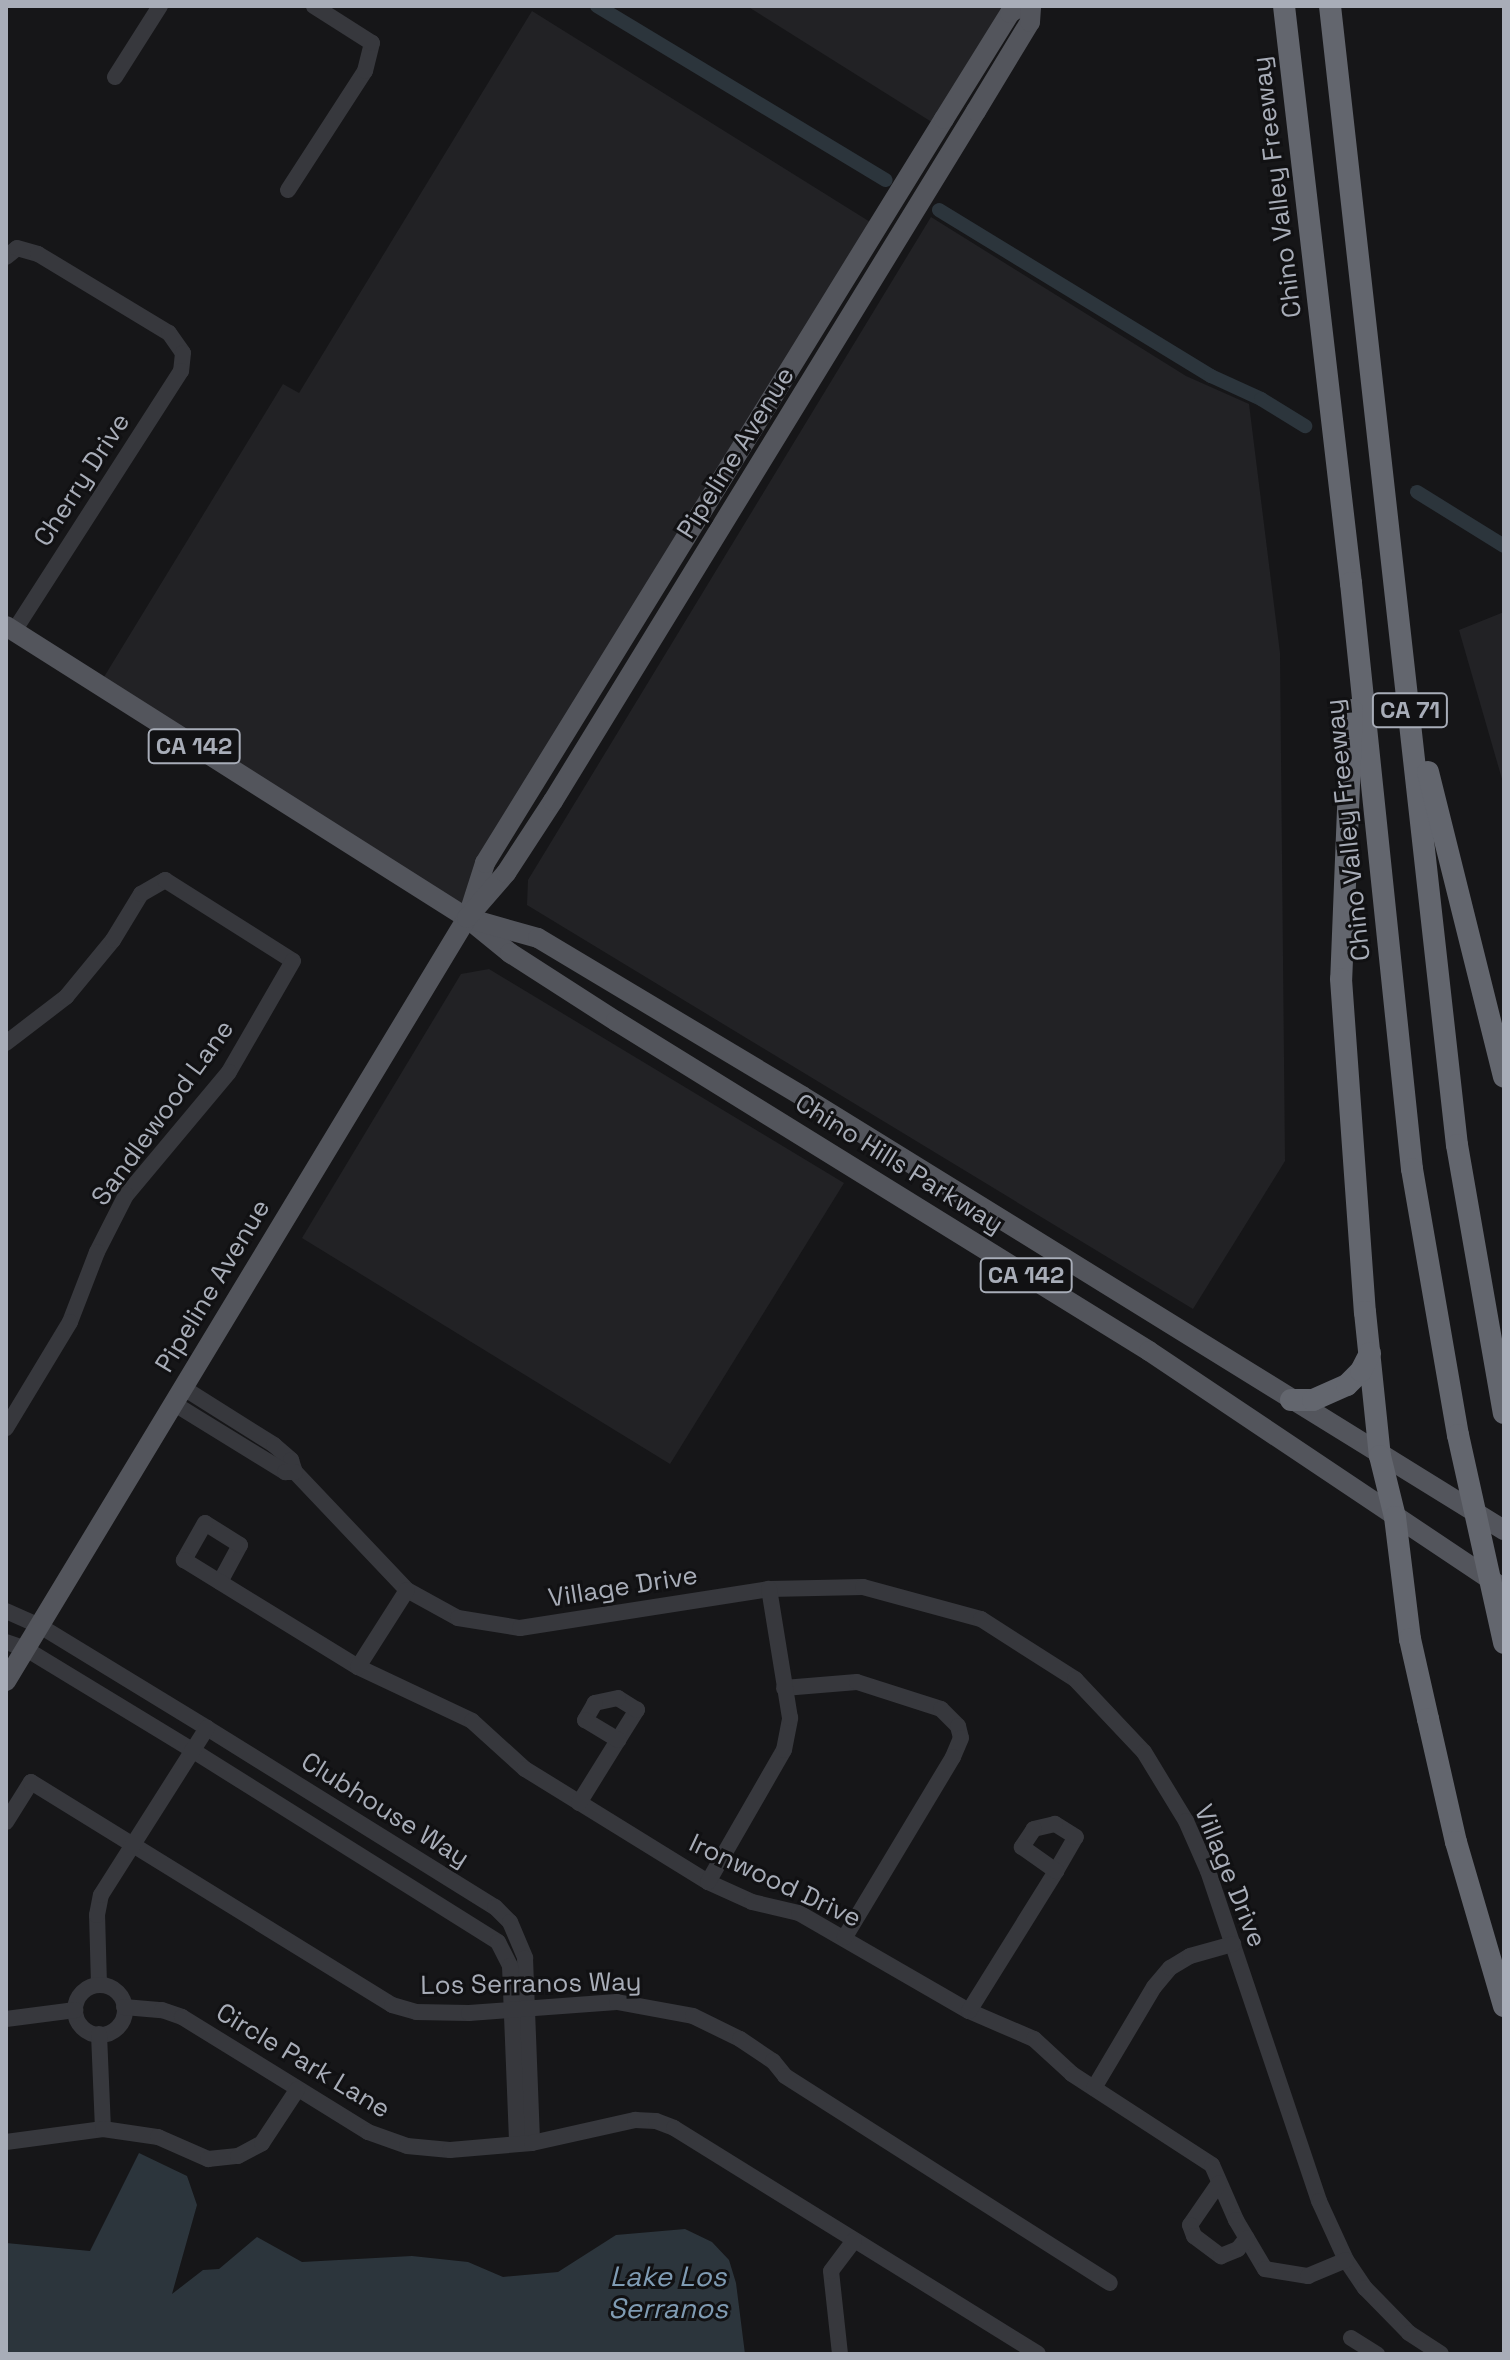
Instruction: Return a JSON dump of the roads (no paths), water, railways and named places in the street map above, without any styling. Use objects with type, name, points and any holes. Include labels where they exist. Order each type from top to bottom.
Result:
[{"type":"highway","name":"Chino Valley Freeway","points":[[1284,6],[1356,633],[1412,1169],[1458,1435],[1504,1643]]},
{"type":"highway","name":"CA 71","points":[[1330,6],[1457,1145],[1504,1413]]},
{"type":"highway","points":[[1356,633],[1341,979],[1380,1456],[1395,1517],[1410,1639],[1431,1735],[1456,1842],[1504,2006]]},
{"type":"highway","points":[[1408,690],[1504,1077]]},
{"type":"highway","points":[[1291,1400],[1313,1400],[1347,1385],[1361,1371],[1370,1353]]},
{"type":"main road","name":"Pipeline Avenue","points":[[467,918],[485,863],[1010,13],[1021,6]]},
{"type":"main road","name":"Pipeline Avenue","points":[[6,1681],[467,918],[506,873],[553,801],[914,213],[1030,22],[1031,6]]},
{"type":"main road","name":"Chino Hills Parkway","points":[[10,628],[467,918],[510,953],[1149,1351],[1504,1589]]},
{"type":"main road","name":"Chino Hills Parkway","points":[[467,918],[538,938],[802,1096],[1504,1530]]},
{"type":"street","points":[[115,77],[160,6]]},
{"type":"street","points":[[288,190],[365,71],[372,43],[314,6]]},
{"type":"street","name":"Cherry Drive","points":[[10,628],[181,371],[183,353],[169,333],[38,254],[12,252]]},
{"type":"street","name":"Sandlewood Lane","points":[[6,1043],[66,997],[113,940],[141,894],[165,880],[293,961],[229,1072],[126,1195],[97,1252],[70,1322],[6,1428]]},
{"type":"street","name":"Village Drive","points":[[178,1395],[291,1460],[295,1472],[407,1590],[458,1618],[520,1628],[769,1589],[863,1587],[981,1619],[1075,1679],[1144,1752],[1186,1821],[1233,1944],[1319,2201],[1346,2260],[1365,2288],[1409,2333],[1441,2354]]},
{"type":"street","name":"Ironwood Drive","points":[[220,1582],[358,1667],[472,1721],[525,1769],[708,1882],[752,1902],[799,1913],[969,2011],[1034,2039],[1072,2074],[1212,2165],[1265,2269],[1308,2276],[1346,2260]]},
{"type":"street","points":[[708,1882],[784,1750],[790,1718],[769,1589]]},
{"type":"street","points":[[358,1667],[407,1590]]},
{"type":"street","name":"Clubhouse Way","points":[[6,1611],[40,1626],[495,1907],[518,1936],[525,1958],[520,2010],[524,2144]]},
{"type":"street","name":"Clubhouse Way","points":[[6,1642],[26,1649],[491,1935],[508,1957],[520,2010]]},
{"type":"street","points":[[784,1688],[857,1682],[941,1709],[958,1726],[961,1738],[953,1757],[845,1937]]},
{"type":"street","points":[[99,1985],[99,1905],[130,1845],[207,1728]]},
{"type":"street","points":[[579,1803],[618,1740]]},
{"type":"street","name":"Los Serranos Way","points":[[6,1822],[31,1782],[392,2005],[441,2014],[599,2003],[641,2004],[693,2016],[715,2025],[773,2061],[785,2076],[1110,2283]]},
{"type":"street","points":[[969,2011],[1056,1871]]},
{"type":"street","points":[[1094,2088],[1154,1987],[1170,1968],[1190,1956],[1233,1944]]},
{"type":"street","points":[[99,1985],[118,1994],[124,2007],[118,2026],[99,2034],[82,2027],[75,2010],[82,1992],[99,1985]]},
{"type":"street","name":"Circle Park Lane","points":[[124,2007],[162,2010],[182,2017],[368,2132],[407,2146],[450,2150],[524,2144],[635,2120],[656,2121],[674,2128],[1035,2353]]},
{"type":"street","points":[[6,2019],[75,2010]]},
{"type":"street","points":[[99,2034],[103,2129]]},
{"type":"street","points":[[6,2142],[103,2129],[158,2137],[208,2159],[238,2156],[262,2143],[297,2090]]},
{"type":"street","points":[[1219,2183],[1190,2225],[1194,2236],[1221,2256],[1238,2249],[1247,2238]]},
{"type":"street","points":[[840,2354],[831,2271],[854,2241]]},
{"type":"street","points":[[1351,2338],[1377,2354]]},
{"type":"water","name":"Lake Los Serranos","points":[[139,2153],[187,2176],[197,2205],[172,2294],[203,2270],[219,2269],[257,2237],[302,2262],[412,2256],[468,2262],[503,2277],[558,2272],[616,2235],[685,2229],[712,2242],[729,2260],[736,2283],[745,2354],[6,2354],[6,2243],[90,2251]]},
{"type":"waterway","points":[[597,6],[886,180]]},
{"type":"waterway","points":[[939,210],[1211,376],[1261,399],[1305,426]]},
{"type":"waterway","points":[[1417,492],[1504,546]]}]
